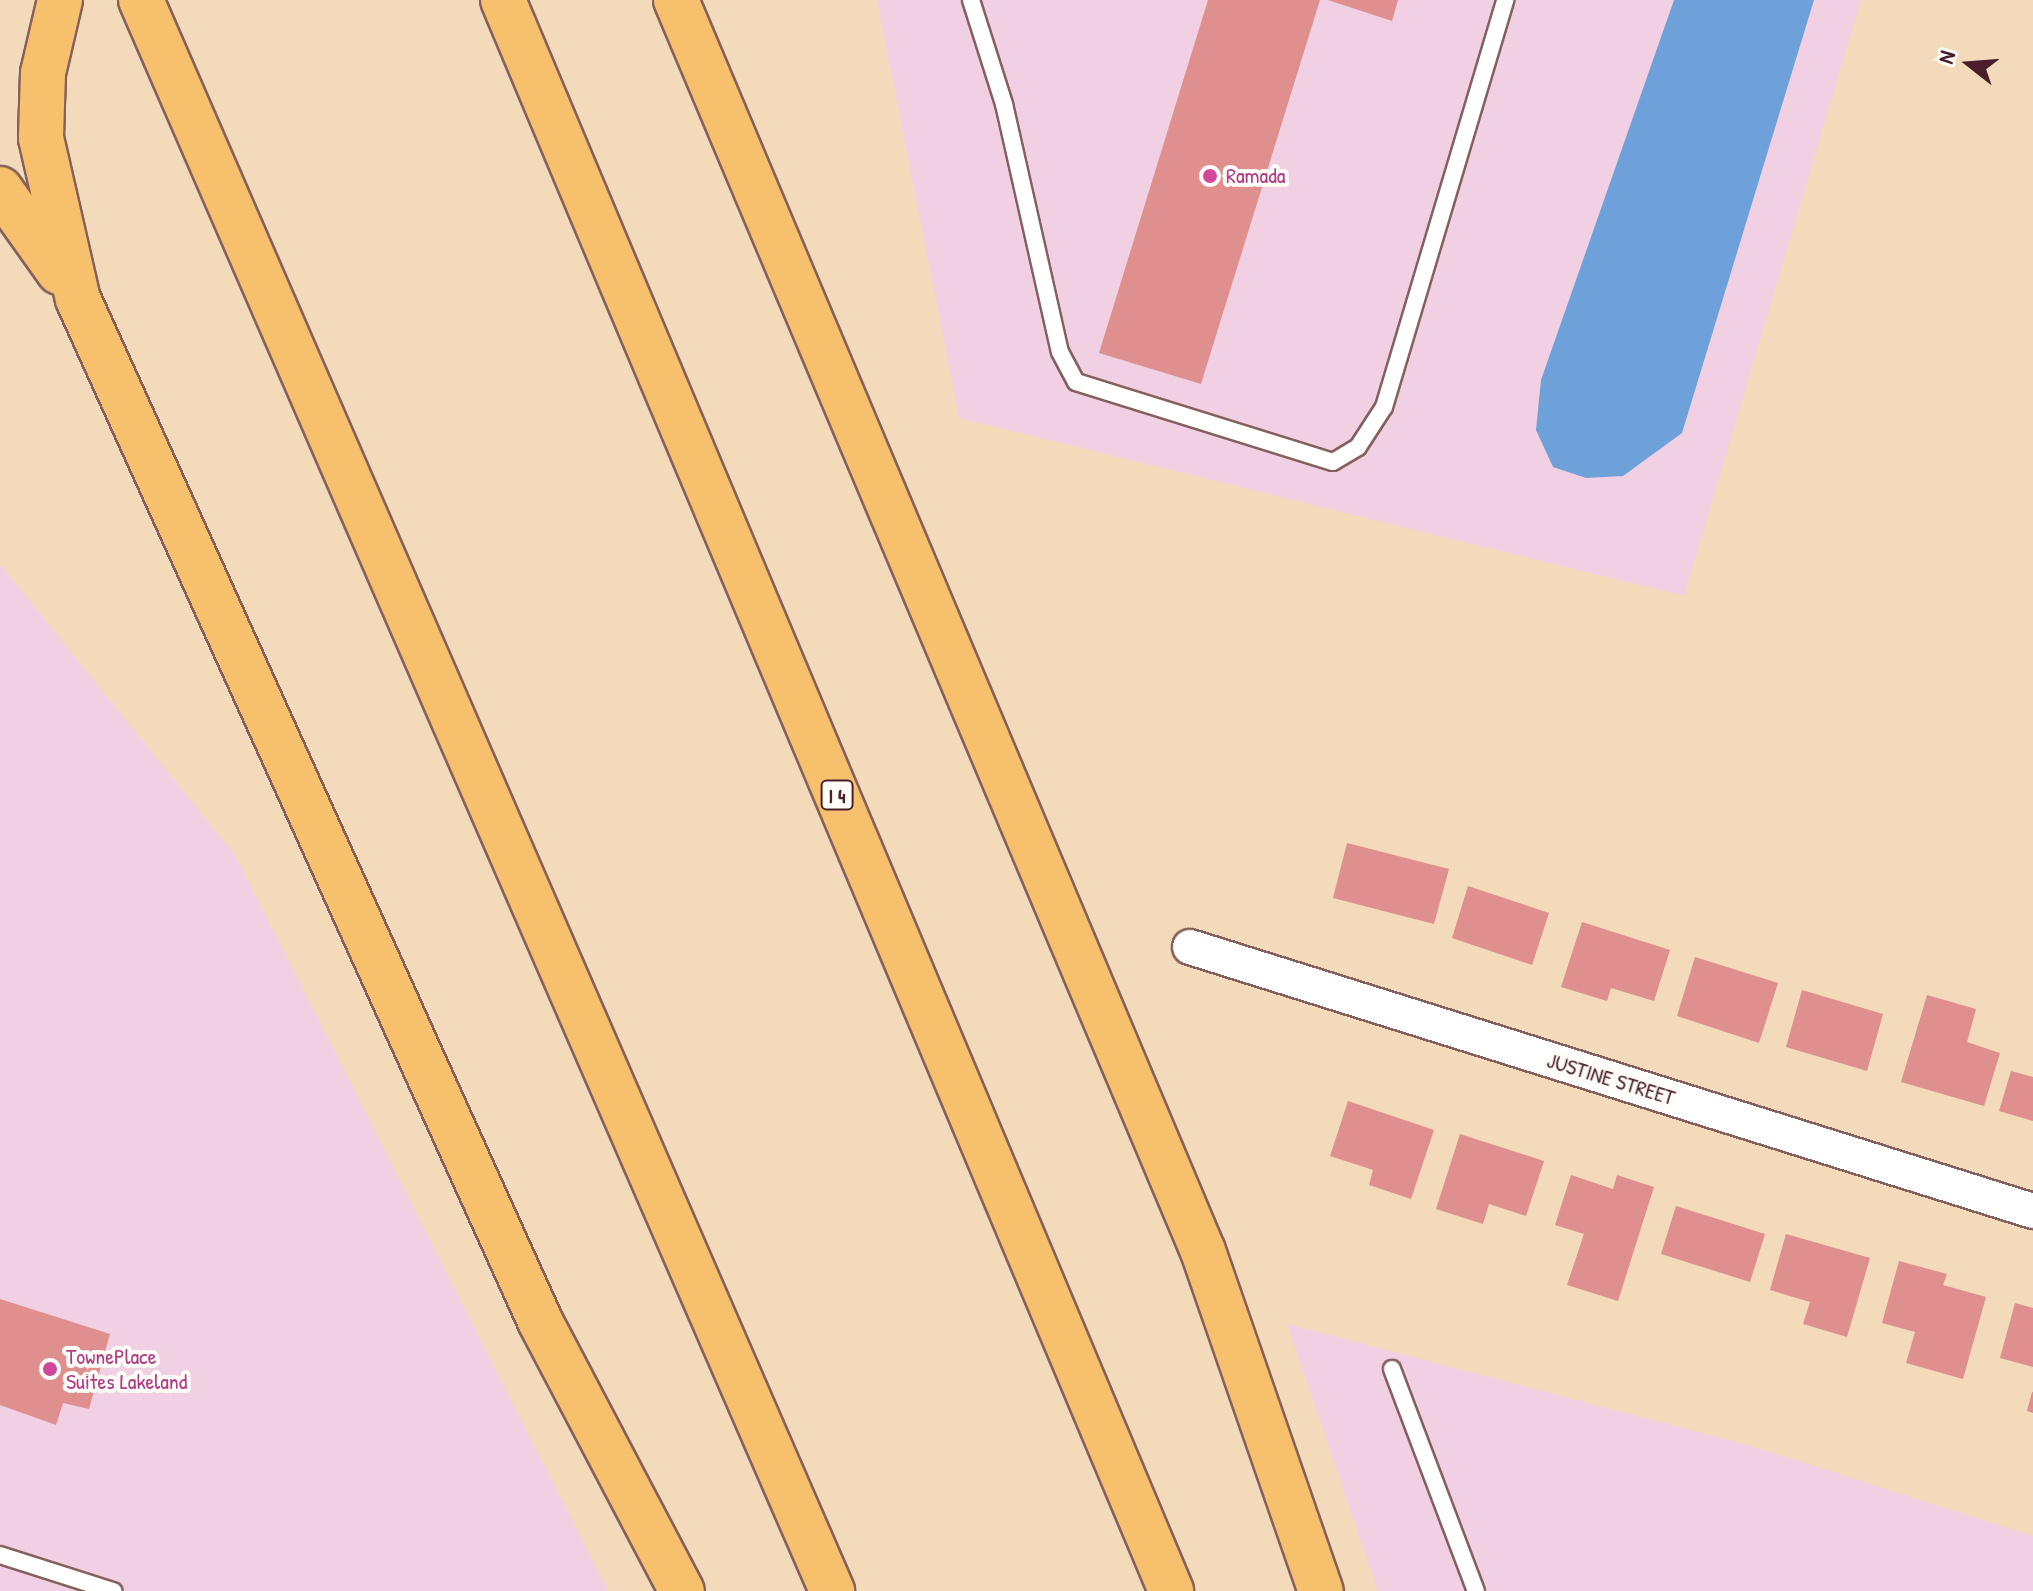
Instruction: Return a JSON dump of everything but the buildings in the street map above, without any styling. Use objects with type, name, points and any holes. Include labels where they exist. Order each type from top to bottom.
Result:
[{"type":"highway","points":[[60,0],[43,73],[41,138],[78,299]]},
{"type":"highway","points":[[141,0],[832,1591]]},
{"type":"highway","name":"I 4","points":[[503,0],[1171,1591]]},
{"type":"highway","points":[[676,0],[1203,1251],[1321,1591]]},
{"type":"highway","points":[[0,189],[78,299],[540,1321],[682,1591]]},
{"type":"street","name":"JUSTINE STREET","points":[[1190,947],[2033,1211]]},
{"type":"lane","points":[[971,0],[1004,104],[1060,352],[1076,382],[1333,462],[1358,447],[1384,407],[1505,0]]},
{"type":"lane","points":[[1392,1369],[1476,1591]]},
{"type":"lane","points":[[0,1555],[113,1591]]},
{"type":"shaded area","points":[[877,0],[1674,0],[1617,170],[1682,433],[1814,0],[1861,0],[1684,596],[959,418]]},
{"type":"shaded area","points":[[0,564],[235,855],[608,1591],[0,1591]]},
{"type":"shaded area","points":[[1287,1324],[1751,1446],[2033,1536],[2033,1591],[1378,1591]]},
{"type":"water","points":[[1674,0],[1814,0],[1682,433],[1623,476],[1586,478],[1553,467],[1536,430],[1541,380]]},
{"type":"place","name":"Ramada","points":[[1210,176]]},
{"type":"place","name":"TownePlace Suites Lakeland","points":[[50,1369]]}]
